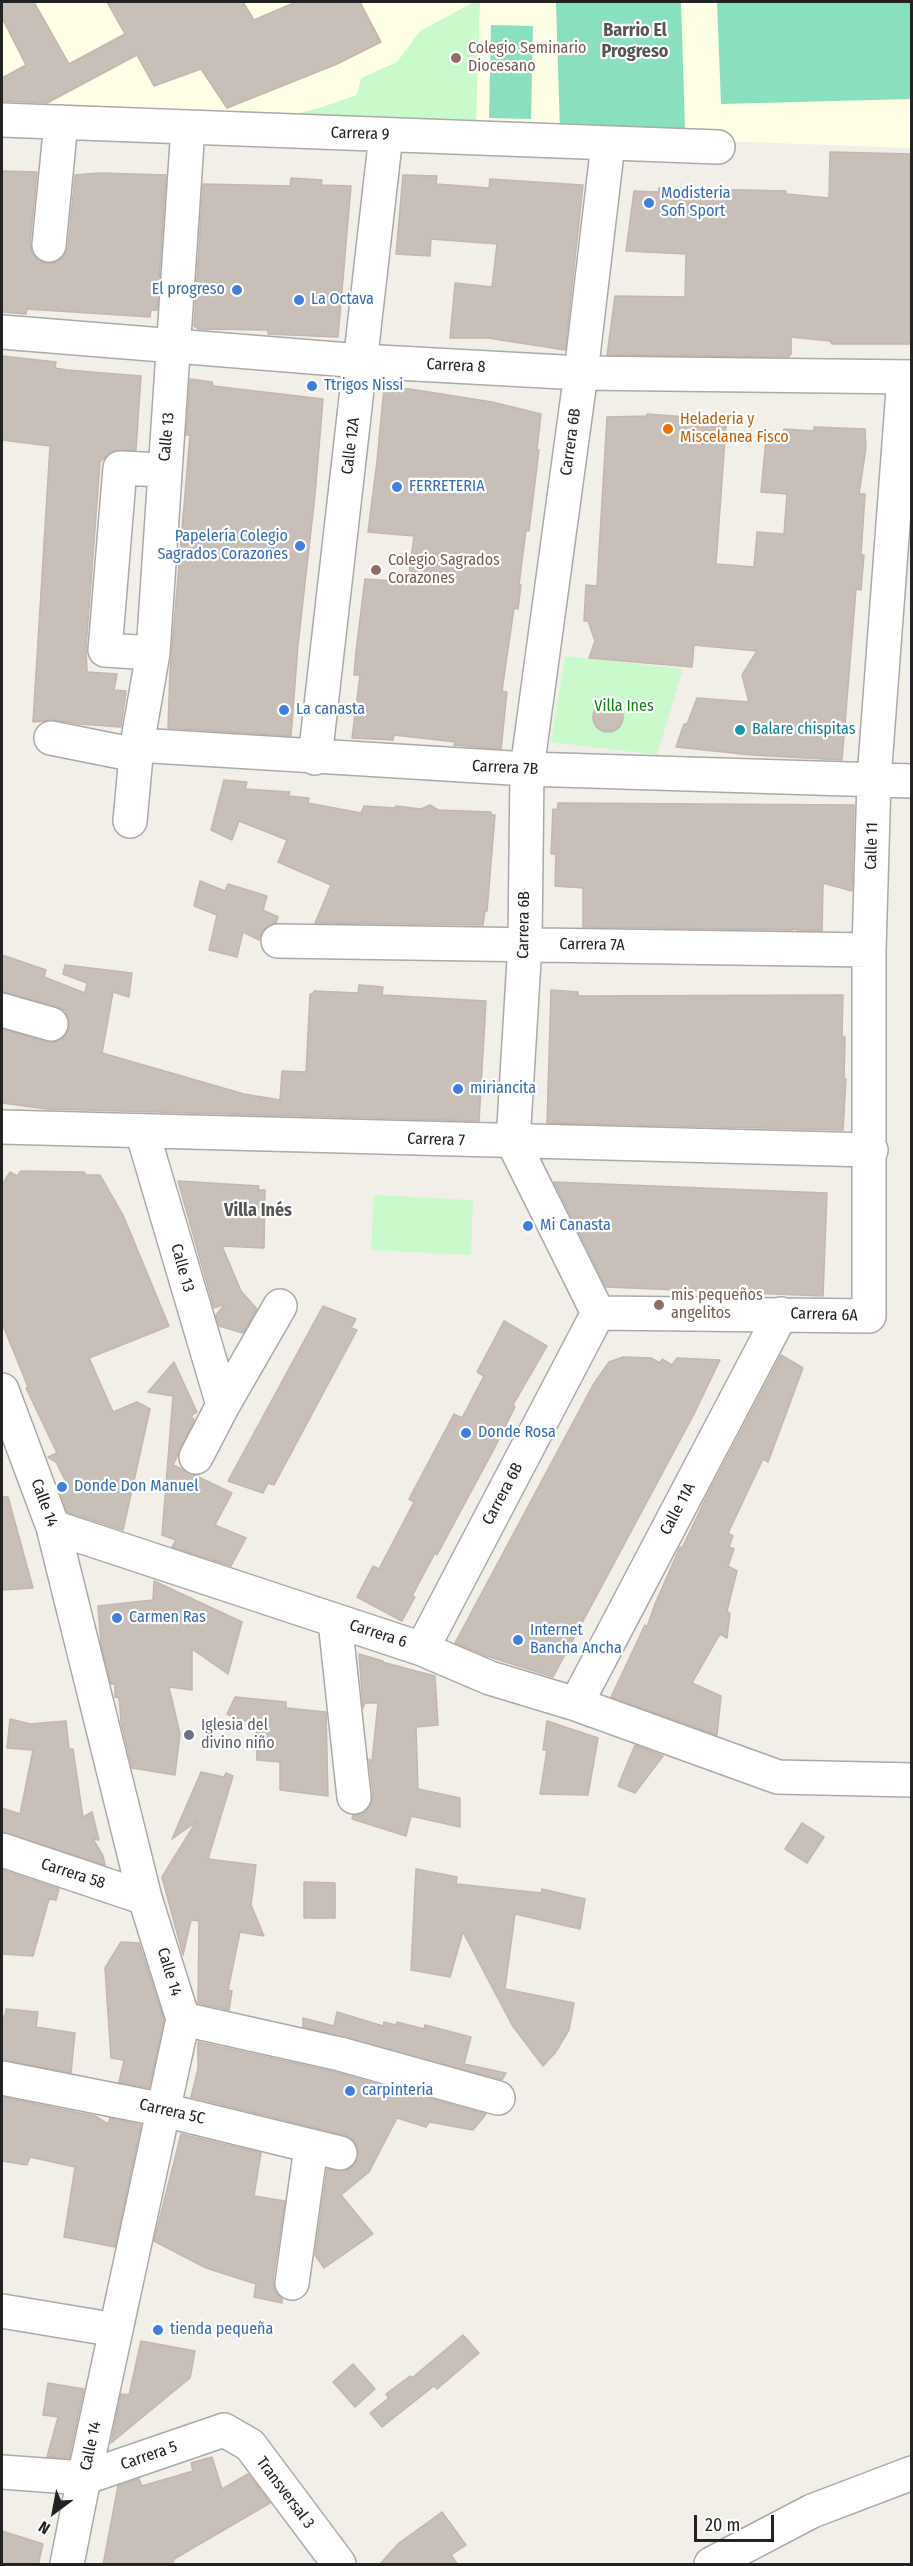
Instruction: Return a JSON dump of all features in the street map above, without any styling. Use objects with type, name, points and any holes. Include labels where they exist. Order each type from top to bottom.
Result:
[{"type":"street","name":"Carrera 9","points":[[2,120],[718,147]]},
{"type":"street","points":[[49,245],[61,122]]},
{"type":"street","name":"Calle 13","points":[[130,821],[137,750],[153,653],[188,127]]},
{"type":"street","name":"Calle 12A","points":[[315,758],[386,135]]},
{"type":"street","name":"Carrera 6B","points":[[422,1649],[598,1313],[513,1142],[525,944],[527,769],[581,373],[608,144]]},
{"type":"street","name":"Carrera 8","points":[[2,332],[361,361],[581,373],[908,377]]},
{"type":"street","name":"Calle 11","points":[[869,1316],[871,1150],[869,950],[874,779],[908,377]]},
{"type":"street","points":[[153,653],[105,650],[120,468],[164,470]]},
{"type":"street","name":"Carrera 7B","points":[[51,738],[137,750],[527,769],[874,779]]},
{"type":"street","points":[[874,779],[912,781]]},
{"type":"street","name":"Carrera 7A","points":[[278,941],[869,950]]},
{"type":"street","points":[[2,1010],[51,1024]]},
{"type":"street","name":"Carrera 7","points":[[2,1126],[513,1142],[871,1150]]},
{"type":"street","name":"Calle 13","points":[[142,1131],[223,1405]]},
{"type":"street","points":[[196,1456],[280,1306]]},
{"type":"street","name":"Carrera 6A","points":[[598,1313],[869,1316]]},
{"type":"street","name":"Calle 11A","points":[[576,1704],[780,1314]]},
{"type":"street","name":"Calle 14","points":[[2,1390],[53,1527],[145,1898],[183,2019],[84,2478],[68,2565]]},
{"type":"street","name":"Carrera 6","points":[[53,1527],[422,1649],[490,1678],[576,1704],[778,1777],[912,1780]]},
{"type":"street","points":[[335,1621],[354,1797]]},
{"type":"street","name":"Carrera 58","points":[[2,1850],[145,1898]]},
{"type":"street","points":[[183,2019],[340,2054],[498,2098]]},
{"type":"street","name":"Carrera 5C","points":[[2,2078],[164,2110],[326,2150],[292,2283]]},
{"type":"street","points":[[2,2311],[116,2330]]},
{"type":"street","name":"Carrera 5","points":[[2,2472],[84,2478],[224,2430]]},
{"type":"street","name":"Transversal 3","points":[[224,2430],[250,2445],[339,2565]]},
{"type":"street","points":[[711,2565],[812,2511],[912,2473]]},
{"type":"shaded area","name":"Colegio Seminario Diocesano","points":[[2,2],[911,2],[911,148],[2,115]]},
{"type":"green space","points":[[474,2],[480,2],[476,125],[270,121],[357,95],[361,78],[397,62],[420,31]]},
{"type":"green space","points":[[556,2],[681,2],[685,129],[560,132]]},
{"type":"green space","points":[[717,2],[911,2],[911,99],[721,104]]},
{"type":"green space","points":[[491,25],[533,26],[531,119],[489,118]]},
{"type":"green space","name":"Villa Ines","points":[[565,656],[683,669],[657,755],[551,742]]},
{"type":"green space","points":[[374,1195],[473,1200],[471,1255],[371,1250]]},
{"type":"building","points":[[2,2],[34,2],[69,64],[125,34],[107,2],[243,2],[254,20],[296,2],[360,2],[381,42],[337,64],[227,108],[201,69],[154,86],[137,55],[47,103],[2,101],[2,78],[26,65],[2,18]]},
{"type":"building","points":[[830,152],[912,154],[912,344],[832,344],[830,341],[791,337],[791,354],[788,357],[607,355],[615,296],[685,297],[686,254],[626,251],[634,191],[659,192],[659,188],[786,191],[786,194],[829,198]]},
{"type":"building","points":[[2,171],[37,172],[30,244],[32,253],[38,260],[48,264],[57,262],[64,256],[68,247],[75,175],[100,173],[166,175],[157,310],[151,310],[150,317],[27,309],[26,314],[2,312]]},
{"type":"building","points":[[403,175],[437,176],[436,184],[489,188],[490,179],[583,185],[565,350],[488,338],[450,338],[455,283],[492,287],[497,244],[431,239],[430,256],[396,254]]},
{"type":"building","points":[[291,178],[322,180],[321,185],[351,186],[338,337],[268,334],[268,330],[199,329],[194,326],[203,184],[290,186]]},
{"type":"building","points":[[2,356],[56,362],[55,368],[67,370],[141,376],[136,450],[112,451],[100,462],[86,648],[87,672],[117,674],[114,690],[126,691],[121,727],[55,720],[33,722],[50,446],[2,440]]},
{"type":"building","points":[[190,379],[212,382],[213,386],[323,399],[291,736],[168,728],[170,671],[190,435],[186,435]]},
{"type":"building","points":[[384,388],[410,389],[492,402],[541,414],[529,531],[526,530],[518,609],[514,608],[502,691],[507,692],[501,749],[454,745],[456,742],[394,735],[393,740],[352,738],[360,675],[354,675],[365,579],[408,582],[414,536],[368,532]]},
{"type":"building","points":[[647,414],[687,417],[686,423],[726,425],[716,564],[754,567],[757,532],[784,534],[787,494],[761,492],[766,439],[782,441],[784,429],[814,431],[814,427],[865,429],[866,448],[859,494],[865,494],[861,555],[864,555],[861,590],[856,589],[842,760],[752,755],[676,747],[697,698],[749,702],[742,675],[757,651],[694,645],[692,667],[589,658],[595,641],[588,621],[584,621],[586,585],[597,586],[607,417],[646,416]]},
{"type":"building","points":[[608,702],[619,706],[623,717],[619,728],[608,732],[597,728],[593,717],[597,706]]},
{"type":"building","points":[[224,780],[247,782],[245,789],[290,792],[288,796],[309,798],[308,803],[361,813],[364,806],[421,809],[430,805],[438,810],[491,812],[491,815],[495,815],[487,911],[485,911],[483,925],[315,923],[331,885],[278,862],[287,840],[239,821],[232,840],[211,830]]},
{"type":"building","points":[[558,803],[854,805],[852,891],[823,883],[822,931],[793,928],[793,930],[583,927],[583,888],[555,886],[556,854],[551,854],[553,809],[557,810]]},
{"type":"building","points":[[200,881],[225,891],[228,884],[267,896],[263,910],[278,917],[276,923],[268,925],[262,931],[259,940],[243,932],[237,957],[209,950],[217,915],[194,906]]},
{"type":"building","points":[[2,955],[46,970],[44,977],[85,993],[87,983],[63,974],[65,965],[132,973],[129,997],[113,992],[102,1053],[244,1094],[280,1100],[282,1071],[306,1072],[310,994],[314,991],[358,993],[359,985],[383,987],[382,995],[486,1001],[479,1121],[47,1109],[2,1103],[2,1029],[46,1042],[55,1042],[64,1037],[69,1029],[69,1020],[65,1011],[56,1006],[2,992]]},
{"type":"building","points":[[551,990],[578,992],[578,996],[843,995],[842,1036],[845,1037],[844,1079],[846,1079],[843,1130],[547,1123]]},
{"type":"building","points":[[21,1171],[84,1172],[86,1175],[100,1175],[123,1215],[169,1326],[89,1358],[113,1412],[137,1402],[150,1409],[123,1530],[67,1512],[60,1491],[67,1484],[56,1462],[48,1457],[57,1453],[26,1388],[28,1387],[2,1323],[2,1185],[10,1172],[17,1176]]},
{"type":"building","points":[[178,1181],[259,1186],[258,1190],[265,1190],[264,1248],[222,1246],[241,1291],[257,1309],[243,1333],[219,1326],[216,1315],[225,1304],[214,1308]]},
{"type":"building","points":[[554,1182],[827,1193],[823,1296],[606,1287]]},
{"type":"building","points":[[323,1306],[356,1319],[351,1328],[357,1330],[274,1485],[268,1483],[263,1493],[228,1481]]},
{"type":"building","points":[[504,1321],[547,1346],[513,1405],[515,1407],[494,1449],[437,1555],[435,1553],[412,1596],[415,1597],[402,1621],[357,1597],[373,1566],[379,1569],[414,1502],[409,1499],[454,1414],[462,1418],[484,1376],[477,1372]]},
{"type":"building","points":[[781,1355],[803,1368],[768,1462],[763,1459],[728,1533],[733,1536],[729,1547],[734,1549],[728,1566],[737,1571],[727,1611],[730,1613],[727,1638],[720,1634],[692,1683],[721,1696],[717,1735],[611,1697],[645,1625],[647,1627],[680,1547],[682,1548]]},
{"type":"building","points":[[623,1357],[651,1358],[660,1363],[662,1359],[672,1365],[677,1358],[720,1360],[694,1414],[553,1677],[455,1643],[593,1385],[609,1362]]},
{"type":"building","points":[[174,1362],[197,1412],[191,1416],[194,1420],[173,1465],[232,1493],[215,1525],[246,1538],[231,1566],[172,1547],[176,1540],[162,1535],[173,1396],[148,1392]]},
{"type":"building","points":[[2,1497],[8,1497],[33,1588],[2,1590]]},
{"type":"building","points":[[154,1581],[242,1622],[228,1674],[192,1649],[192,1690],[169,1687],[180,1734],[175,1775],[132,1768],[121,1722],[119,1698],[115,1697],[115,1684],[111,1684],[101,1644],[98,1606],[153,1600]]},
{"type":"building","points":[[359,1654],[435,1676],[438,1725],[416,1727],[418,1789],[460,1798],[460,1827],[411,1816],[406,1836],[352,1819],[353,1815],[365,1812],[371,1804],[373,1795],[369,1759],[372,1761],[378,1703],[365,1703],[363,1708]]},
{"type":"building","points":[[235,1697],[286,1702],[286,1708],[326,1712],[328,1796],[280,1790],[280,1762],[257,1760],[256,1722],[244,1721],[227,1714]]},
{"type":"building","points":[[10,1719],[30,1724],[66,1721],[69,1749],[73,1749],[83,1817],[92,1812],[99,1840],[93,1839],[103,1856],[105,1865],[2,1832],[2,1808],[20,1814],[33,1750],[7,1748]]},
{"type":"building","points":[[547,1721],[598,1738],[588,1795],[540,1794],[547,1750],[543,1750]]},
{"type":"building","points":[[635,1745],[663,1756],[635,1793],[618,1786]]},
{"type":"building","points":[[201,1772],[224,1777],[226,1773],[233,1776],[208,1859],[256,1865],[251,1905],[264,1936],[240,1932],[228,1990],[232,1991],[229,2010],[198,2003],[199,1921],[191,1920],[183,1955],[162,1877],[196,1822],[172,1839]]},
{"type":"building","points":[[802,1823],[824,1837],[807,1863],[785,1849]]},
{"type":"building","points":[[416,1869],[457,1877],[456,1884],[541,1893],[542,1889],[585,1899],[580,1929],[515,1914],[505,1989],[574,2003],[569,2030],[555,2053],[543,2066],[512,2025],[463,1932],[450,1977],[411,1970]]},
{"type":"building","points":[[2,1870],[59,1889],[56,1900],[49,1899],[33,1956],[2,1954]]},
{"type":"building","points":[[304,1882],[335,1883],[335,1918],[304,1918]]},
{"type":"building","points":[[121,1942],[139,1943],[164,2020],[149,2088],[119,2082],[124,2060],[111,2058],[105,1968]]},
{"type":"building","points":[[6,2009],[38,2012],[36,2027],[75,2033],[71,2073],[2,2060],[2,2016],[5,2016]]},
{"type":"building","points":[[337,2012],[383,2026],[384,2022],[396,2025],[397,2022],[424,2029],[425,2025],[471,2037],[464,2064],[506,2073],[502,2080],[303,2027],[303,2018],[334,2026]]},
{"type":"building","points":[[198,2042],[335,2072],[486,2114],[473,2130],[429,2122],[426,2127],[397,2118],[369,2172],[341,2195],[373,2234],[324,2268],[315,2255],[327,2169],[345,2171],[353,2166],[358,2158],[358,2147],[352,2139],[344,2135],[191,2097],[198,2069]]},
{"type":"building","points":[[2,2097],[95,2116],[108,2124],[110,2118],[141,2125],[115,2247],[64,2237],[75,2167],[30,2157],[27,2165],[2,2161]]},
{"type":"building","points":[[181,2134],[261,2153],[254,2196],[285,2201],[273,2280],[275,2291],[282,2299],[282,2303],[254,2297],[256,2284],[206,2268],[154,2241]]},
{"type":"building","points":[[463,2335],[479,2353],[437,2389],[434,2386],[382,2427],[370,2413],[389,2398],[386,2394],[410,2376],[412,2378]]},
{"type":"building","points":[[141,2341],[195,2351],[190,2378],[111,2443],[121,2394],[129,2395]]},
{"type":"building","points":[[353,2364],[375,2389],[355,2407],[333,2382]]},
{"type":"building","points":[[48,2383],[84,2389],[69,2458],[47,2457],[58,2417],[43,2415]]},
{"type":"building","points":[[212,2457],[222,2489],[248,2474],[270,2503],[174,2559],[173,2565],[103,2565],[118,2486],[139,2479],[142,2486],[193,2471],[191,2463]]},
{"type":"building","points":[[442,2512],[466,2545],[451,2555],[458,2565],[379,2565],[399,2543]]},
{"type":"building","points":[[2,2531],[43,2544],[38,2565],[2,2565]]},
{"type":"place","name":"Colegio Seminario Diocesano","points":[[456,58]]},
{"type":"place","name":"Modisteria Sofi Sport","points":[[649,203]]},
{"type":"place","name":"El progreso","points":[[237,290]]},
{"type":"place","name":"La Octava","points":[[299,300]]},
{"type":"place","name":"Ttrigos Nissi","points":[[312,386]]},
{"type":"place","name":"Heladeria y Miscelanea Fisco","points":[[668,429]]},
{"type":"place","name":"FERRETERIA","points":[[397,487]]},
{"type":"place","name":"Papelería Colegio Sagrados Corazones","points":[[300,546]]},
{"type":"place","name":"Colegio Sagrados Corazones","points":[[376,570]]},
{"type":"place","name":"La canasta","points":[[284,710]]},
{"type":"place","name":"Balare chispitas","points":[[740,730]]},
{"type":"place","name":"miriancita","points":[[458,1089]]},
{"type":"place","name":"Mi Canasta","points":[[528,1226]]},
{"type":"place","name":"mis pequeños angelitos","points":[[659,1305]]},
{"type":"place","name":"Donde Rosa","points":[[466,1433]]},
{"type":"place","name":"Donde Don Manuel","points":[[62,1487]]},
{"type":"place","name":"Carmen Ras","points":[[117,1618]]},
{"type":"place","name":"Internet Bancha Ancha","points":[[518,1640]]},
{"type":"place","name":"Iglesia del divino niño","points":[[189,1735]]},
{"type":"place","name":"carpinteria","points":[[350,2091]]},
{"type":"place","name":"tienda pequeña","points":[[158,2330]]},
{"type":"district","name":"Barrio El Progreso","points":[[635,42]]},
{"type":"district","name":"Villa Inés","points":[[258,1211]]}]
